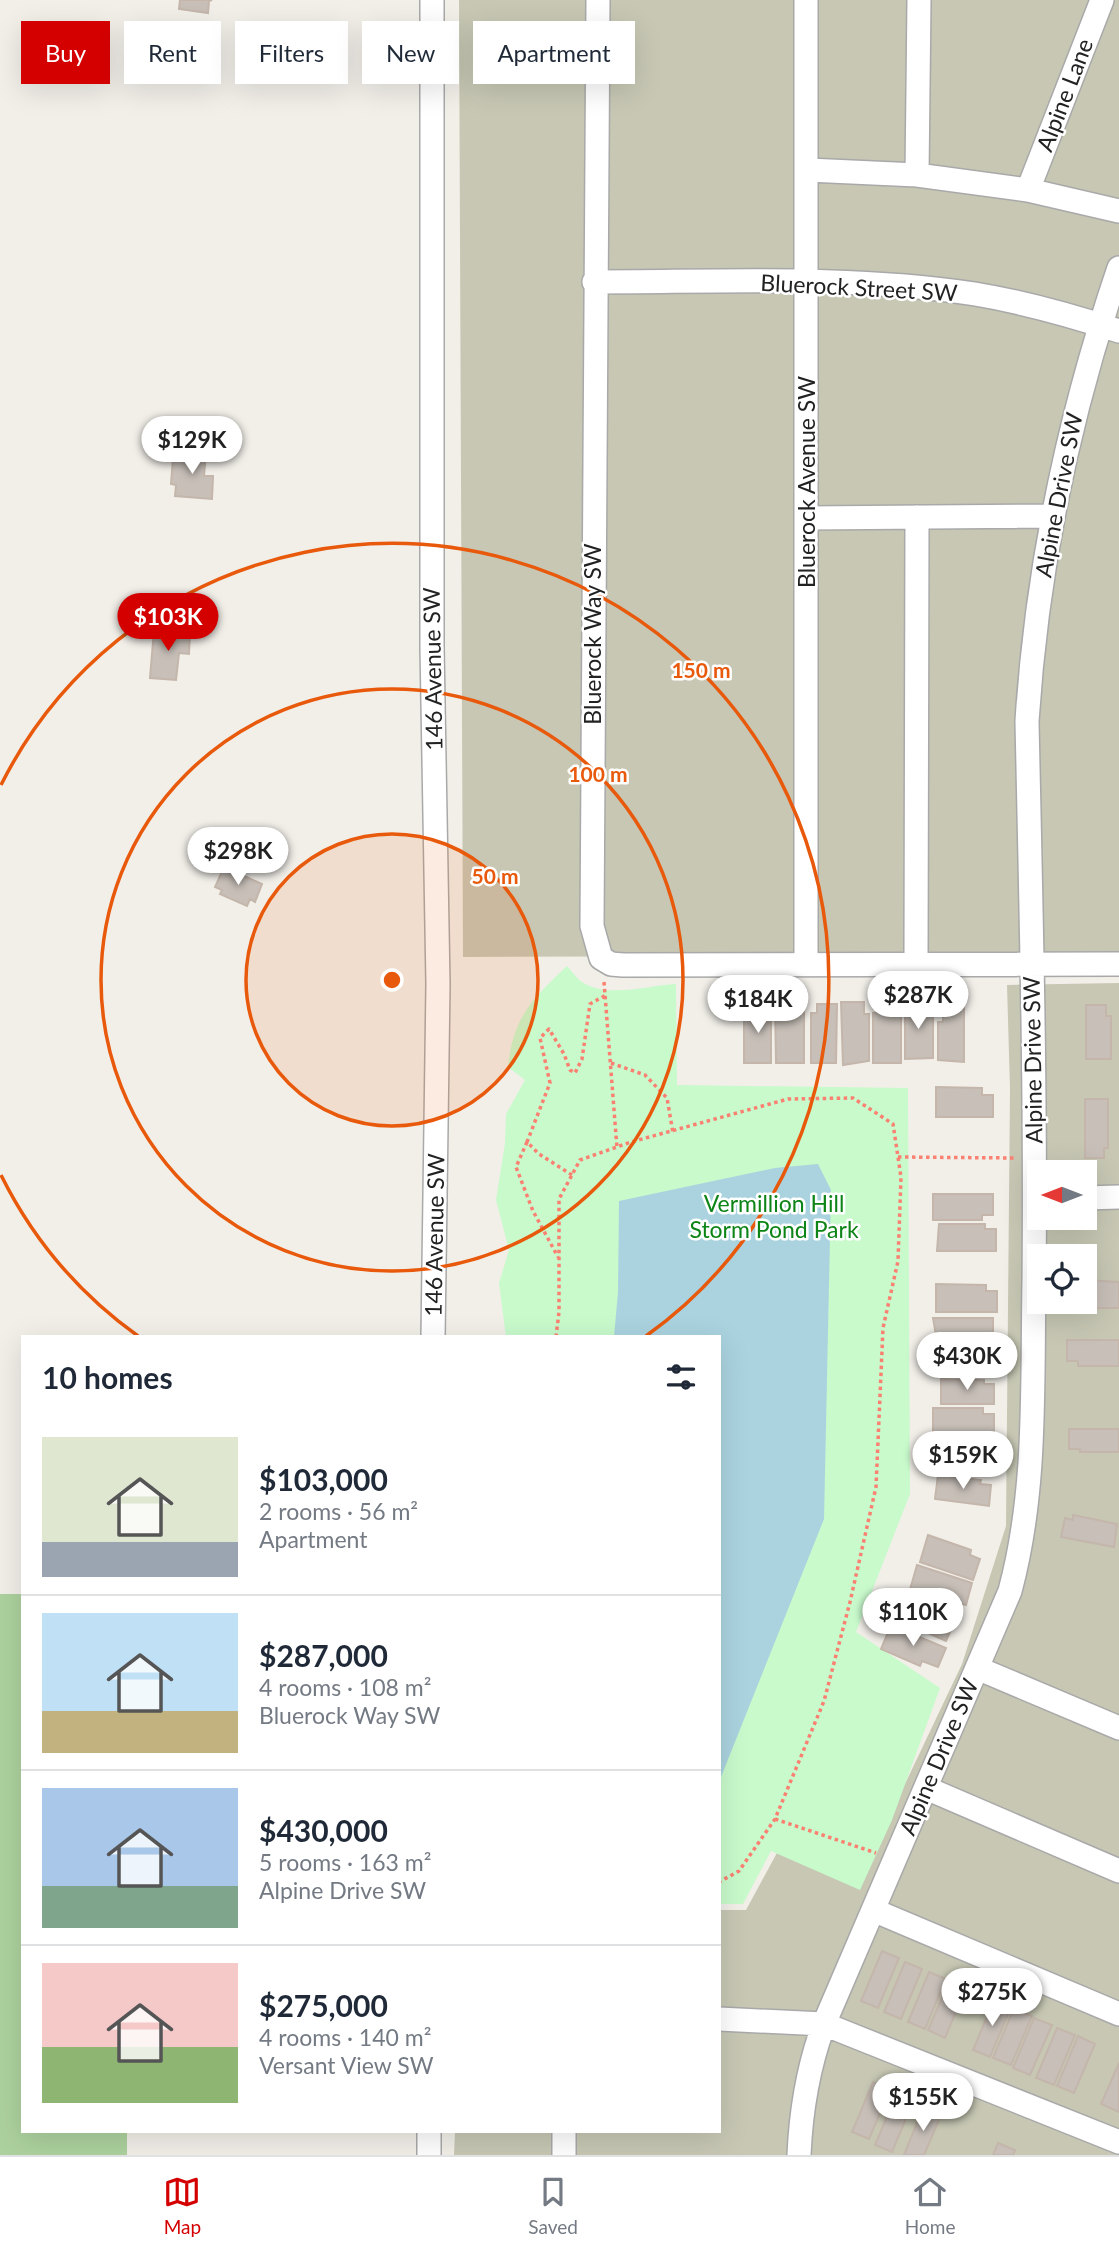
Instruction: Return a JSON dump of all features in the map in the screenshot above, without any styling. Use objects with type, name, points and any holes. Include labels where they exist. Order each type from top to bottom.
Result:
[{"type":"street","name":"146 Avenue SW","points":[[432,0],[432,634],[439,984],[433,1335]]},
{"type":"street","name":"Bluerock Way SW","points":[[598,0],[594,282],[592,926],[601,958]]},
{"type":"street","name":"Bluerock Avenue SW","points":[[806,0],[806,964]]},
{"type":"street","points":[[917,175],[919,0]]},
{"type":"street","name":"Alpine Lane","points":[[1028,190],[1102,0]]},
{"type":"street","points":[[808,170],[917,175],[1028,190],[1119,211]]},
{"type":"street","name":"Alpine Drive SW","points":[[1034,1160],[1027,721],[1032,646],[1051,516],[1072,422],[1109,328],[1119,268]]},
{"type":"street","name":"Bluerock Street SW","points":[[594,282],[807,282],[922,288],[978,295],[1109,328]]},
{"type":"street","points":[[807,518],[1051,516]]},
{"type":"street","points":[[916,964],[917,517]]},
{"type":"street","points":[[601,958],[611,964],[623,965],[1119,964]]},
{"type":"street","points":[[1097,1198],[1119,1197]]},
{"type":"street","name":"Alpine Drive SW","points":[[799,2155],[801,2116],[811,2060],[824,2024],[1010,1591],[1022,1546],[1032,1442],[1036,1230]]},
{"type":"street","points":[[977,1668],[1119,1728]]},
{"type":"street","points":[[926,1788],[1119,1871]]},
{"type":"street","points":[[873,1910],[1119,2014]]},
{"type":"street","points":[[721,2019],[824,2024],[1119,2142]]},
{"type":"street","points":[[429,2133],[429,2155]]},
{"type":"street","points":[[564,2155],[565,2133]]},
{"type":"path","points":[[601,958],[617,1148]]},
{"type":"path","points":[[559,1259],[533,1211],[516,1167],[550,1083],[540,1038],[549,1029],[570,1070],[575,1073],[582,1059],[590,1003],[606,995]]},
{"type":"path","points":[[611,1063],[645,1075],[667,1098],[673,1133]]},
{"type":"path","points":[[556,1335],[559,1312],[559,1199],[580,1160],[788,1099],[853,1098],[893,1124],[901,1177],[898,1261],[883,1328],[876,1487],[824,1701],[775,1819],[739,1871],[721,1881]]},
{"type":"path","points":[[527,1142],[541,1156],[572,1175]]},
{"type":"path","points":[[898,1157],[1034,1157]]},
{"type":"path","points":[[775,1819],[855,1848],[896,1858]]},
{"type":"shaded area","points":[[459,0],[1119,0],[1119,955],[463,957]]},
{"type":"shaded area","points":[[1119,983],[1119,2155],[454,2155],[455,2133],[721,2133],[721,1910],[746,1910],[778,1851],[857,1885],[962,1664],[1006,1526],[1010,1089],[1007,985]]},
{"type":"green space","name":"Vermillion Hill Storm Pond Park","points":[[567,966],[582,982],[604,990],[676,984],[677,1085],[908,1088],[910,1494],[856,1632],[940,1688],[892,1820],[860,1890],[771,1851],[743,1904],[721,1904],[721,1335],[506,1335],[499,1283],[509,1250],[496,1200],[505,1143],[506,1114],[525,1080],[508,1067],[520,1021],[544,989]]},
{"type":"green space","points":[[0,1594],[21,1594],[21,2133],[127,2133],[127,2155],[0,2155]]},
{"type":"water","points":[[818,1164],[831,1190],[824,1519],[721,1777],[721,1335],[614,1335],[618,1292],[619,1201],[775,1168]]},
{"type":"building","points":[[180,0],[212,0],[209,1],[208,13],[179,9]]},
{"type":"building","points":[[180,450],[206,452],[204,476],[213,476],[212,499],[175,496],[176,485],[171,484],[173,458],[180,459]]},
{"type":"building","points":[[154,630],[190,633],[189,654],[179,653],[176,680],[150,678]]},
{"type":"building","points":[[224,867],[262,884],[255,902],[250,899],[247,906],[220,894],[222,890],[215,887]]},
{"type":"building","points":[[905,1001],[927,1001],[927,1012],[933,1012],[933,1058],[905,1059]]},
{"type":"building","points":[[841,1002],[864,1002],[864,1014],[869,1014],[869,1061],[843,1065]]},
{"type":"building","points":[[771,1004],[771,1063],[744,1063],[744,1014],[750,1014],[750,1005]]},
{"type":"building","points":[[775,1004],[797,1004],[797,1012],[804,1012],[804,1063],[776,1063]]},
{"type":"building","points":[[817,1004],[837,1004],[836,1063],[811,1063],[811,1013],[817,1013]]},
{"type":"building","points":[[881,1004],[901,1004],[901,1063],[873,1063],[873,1013],[881,1013]]},
{"type":"building","points":[[943,1004],[964,1004],[964,1062],[938,1060],[938,1022],[943,1022]]},
{"type":"building","points":[[1086,1005],[1106,1005],[1106,1016],[1111,1016],[1111,1059],[1086,1059]]},
{"type":"building","points":[[936,1087],[982,1088],[982,1095],[993,1095],[993,1117],[936,1117]]},
{"type":"building","points":[[1085,1099],[1108,1099],[1108,1148],[1104,1148],[1104,1158],[1085,1158]]},
{"type":"building","points":[[933,1194],[993,1194],[993,1215],[982,1215],[982,1220],[933,1220]]},
{"type":"building","points":[[939,1224],[985,1224],[985,1229],[996,1229],[996,1251],[937,1251]]},
{"type":"building","points":[[1097,1281],[1119,1282],[1119,1308],[1097,1308]]},
{"type":"building","points":[[936,1284],[986,1285],[986,1291],[997,1291],[997,1312],[936,1312]]},
{"type":"building","points":[[933,1318],[993,1318],[993,1337],[973,1337],[973,1341],[937,1341]]},
{"type":"building","points":[[1067,1340],[1119,1340],[1119,1366],[1078,1366],[1078,1361],[1067,1361]]},
{"type":"building","points":[[935,1346],[997,1347],[997,1368],[986,1368],[986,1374],[938,1374]]},
{"type":"building","points":[[941,1379],[984,1380],[984,1384],[994,1384],[994,1404],[941,1404]]},
{"type":"building","points":[[933,1408],[983,1408],[983,1414],[994,1414],[994,1435],[933,1435]]},
{"type":"building","points":[[1069,1429],[1119,1429],[1119,1452],[1080,1452],[1080,1449],[1069,1449]]},
{"type":"building","points":[[934,1439],[993,1439],[993,1460],[984,1460],[984,1469],[934,1469]]},
{"type":"building","points":[[938,1475],[981,1480],[980,1484],[991,1485],[989,1506],[935,1499]]},
{"type":"building","points":[[1073,1515],[1117,1524],[1114,1547],[1061,1537],[1065,1518],[1073,1520]]},
{"type":"building","points":[[928,1535],[971,1550],[970,1555],[980,1559],[973,1580],[920,1562]]},
{"type":"building","points":[[917,1565],[972,1583],[966,1605],[955,1602],[953,1608],[909,1593]]},
{"type":"building","points":[[907,1599],[946,1616],[945,1619],[954,1623],[946,1641],[898,1620]]},
{"type":"building","points":[[891,1625],[946,1648],[938,1667],[922,1661],[920,1666],[881,1649]]},
{"type":"building","points":[[882,1951],[899,1958],[878,2008],[861,2001]]},
{"type":"building","points":[[905,1962],[922,1969],[901,2019],[884,2012]]},
{"type":"building","points":[[929,1972],[946,1979],[925,2029],[908,2022]]},
{"type":"building","points":[[949,1981],[966,1988],[945,2038],[928,2030]]},
{"type":"building","points":[[994,2000],[1011,2007],[990,2057],[973,2050]]},
{"type":"building","points":[[1014,2008],[1032,2016],[1011,2065],[993,2058]]},
{"type":"building","points":[[1034,2018],[1052,2025],[1030,2075],[1013,2068]]},
{"type":"building","points":[[1057,2028],[1075,2035],[1054,2085],[1036,2078]]},
{"type":"building","points":[[1078,2036],[1095,2044],[1074,2093],[1057,2086]]},
{"type":"building","points":[[1119,2063],[1119,2112],[1101,2104]]},
{"type":"building","points":[[873,2082],[890,2090],[869,2139],[852,2132]]},
{"type":"building","points":[[896,2095],[913,2102],[892,2152],[875,2145]]},
{"type":"building","points":[[923,2108],[941,2115],[924,2155],[904,2155]]},
{"type":"building","points":[[998,2143],[1015,2150],[1013,2155],[993,2155]]}]
